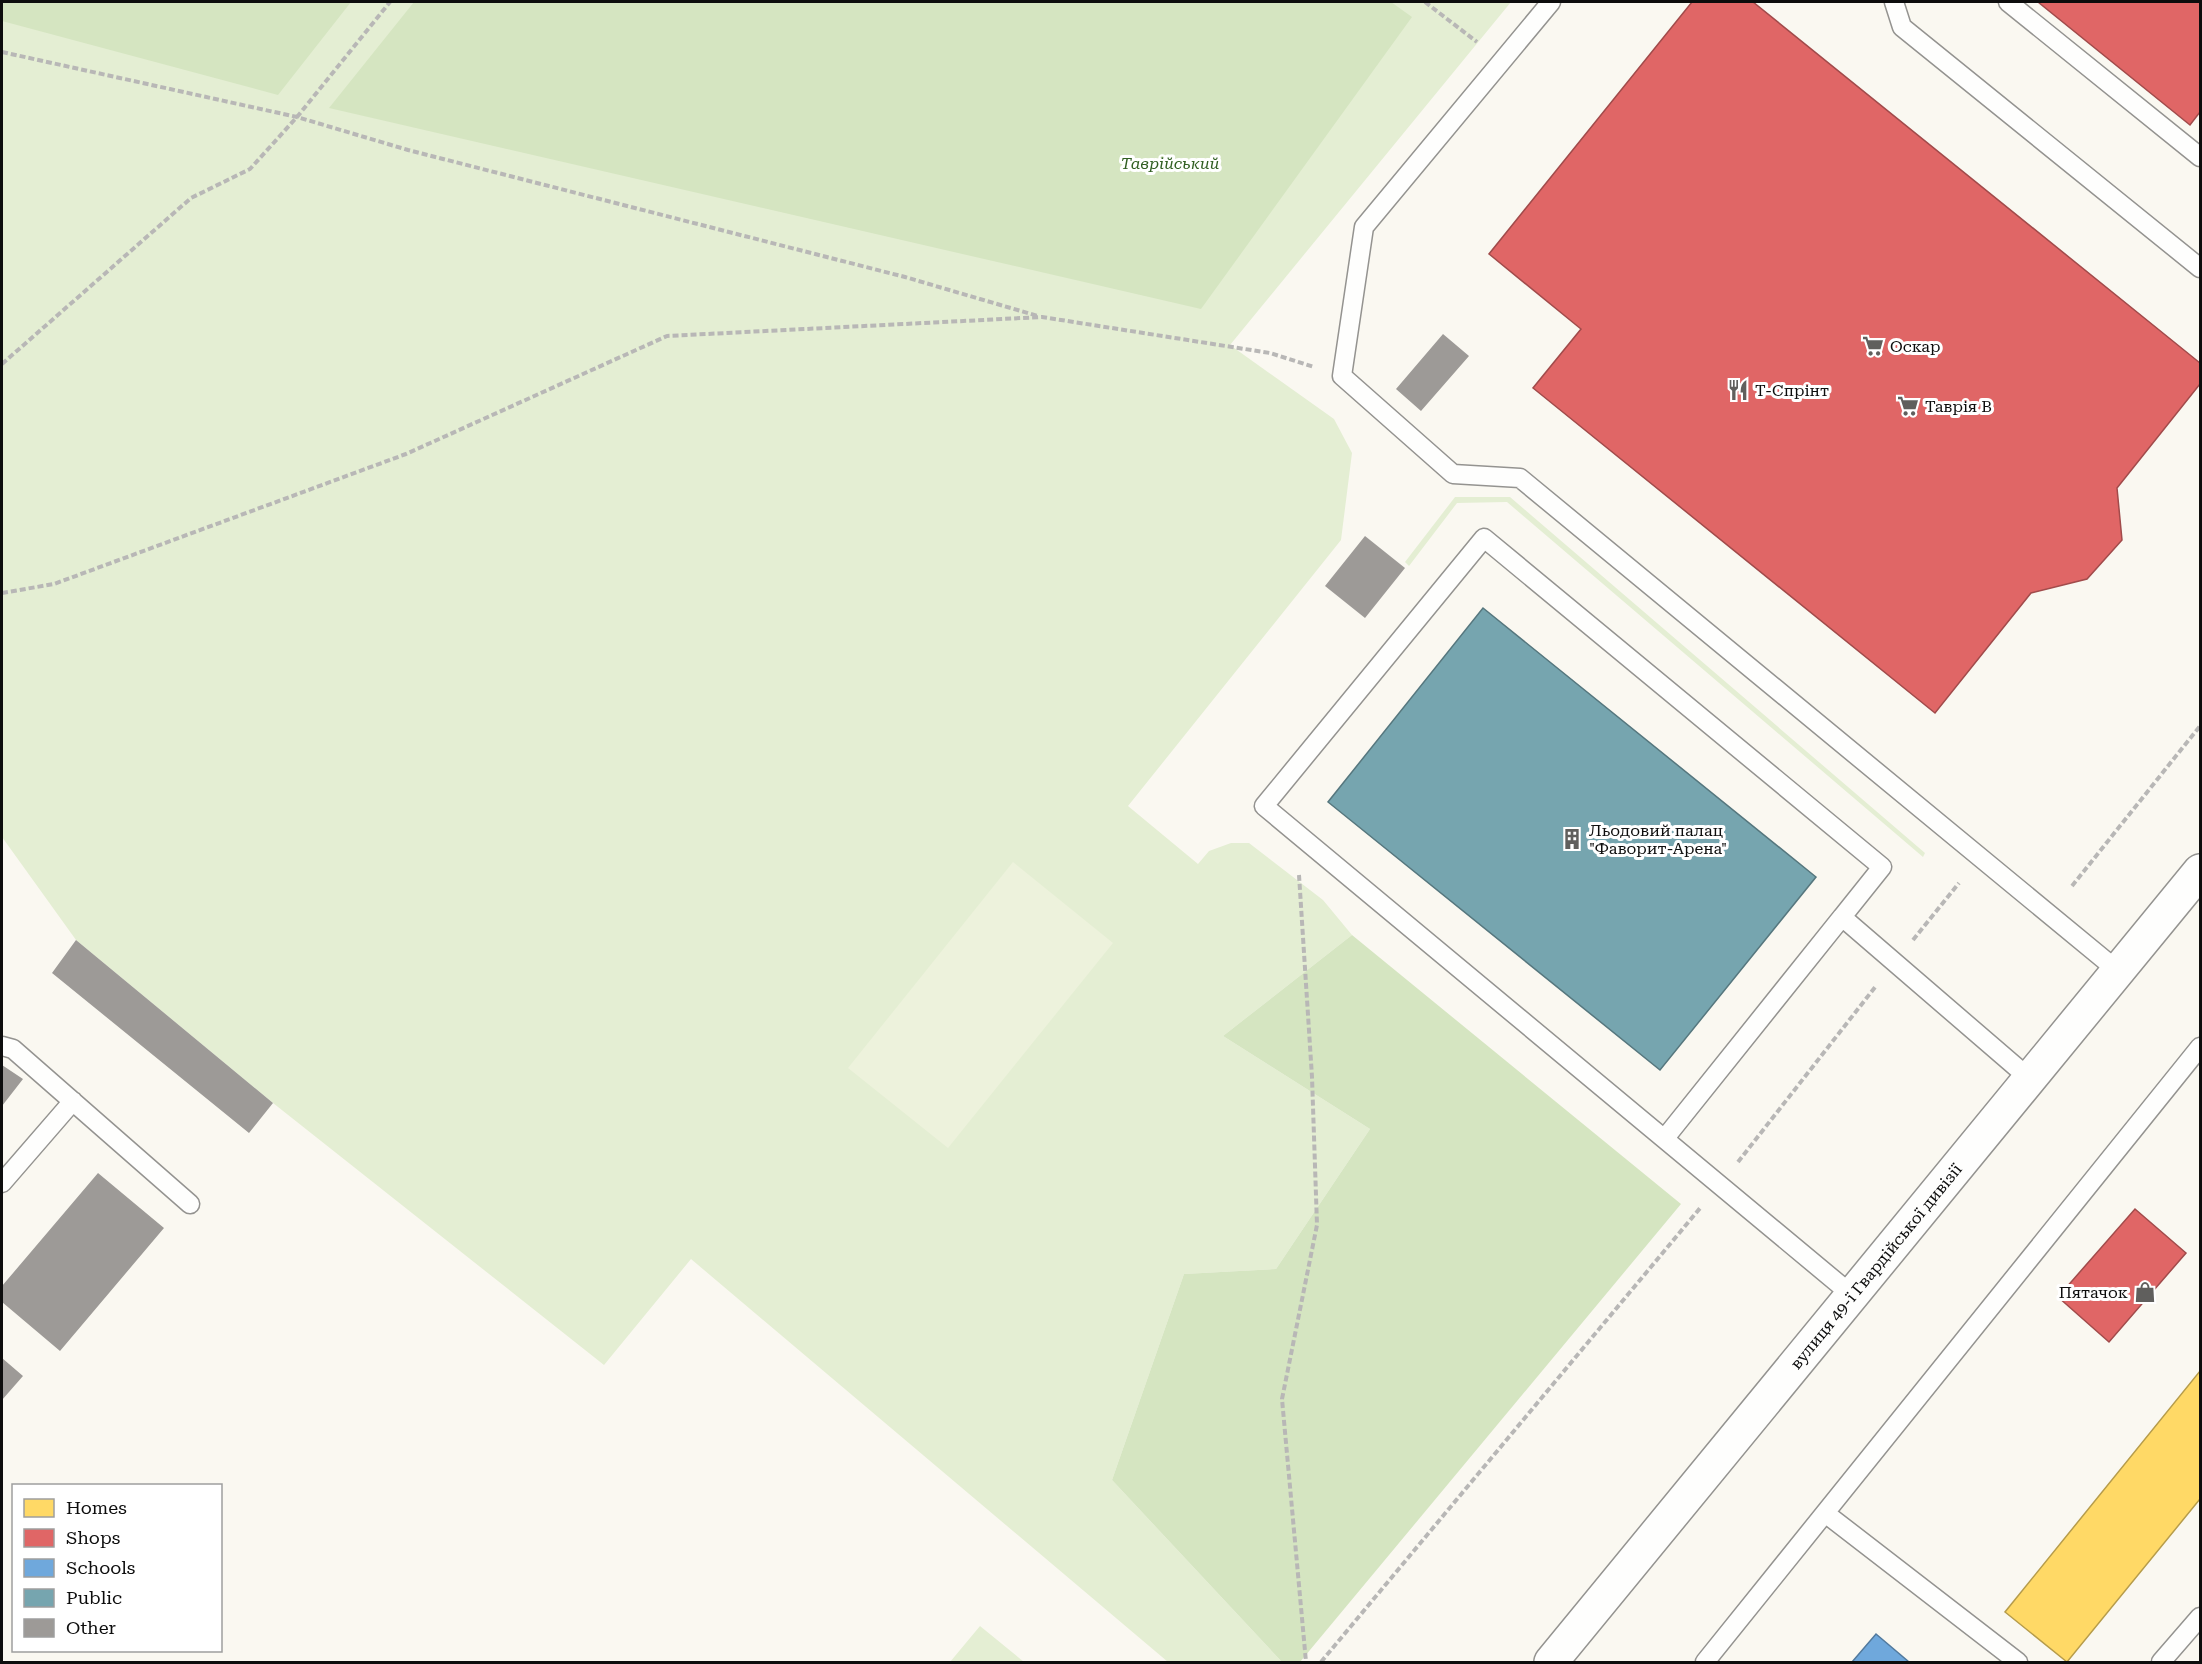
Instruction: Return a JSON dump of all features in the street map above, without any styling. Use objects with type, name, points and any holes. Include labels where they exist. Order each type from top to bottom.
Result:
[{"type":"street","name":"вулиця 49-ї Гвардійської дивізії","points":[[1551,1662],[2200,871]]},
{"type":"lane","points":[[1551,2],[1364,226],[1342,376],[1453,474],[1520,478],[2118,971]]},
{"type":"lane","points":[[1894,2],[1902,27],[2200,268]]},
{"type":"lane","points":[[2008,2],[2200,158]]},
{"type":"lane","points":[[1665,1138],[1882,867],[1484,538],[1264,806],[1852,1295]]},
{"type":"lane","points":[[1842,917],[1896,961],[2030,1079]]},
{"type":"lane","points":[[2,1046],[13,1049],[190,1203]]},
{"type":"lane","points":[[1705,1662],[2200,1047]]},
{"type":"lane","points":[[2,1183],[73,1101]]},
{"type":"lane","points":[[1825,1513],[2018,1662]]},
{"type":"lane","points":[[2161,1662],[2200,1617]]},
{"type":"path","points":[[2,364],[191,198],[250,169],[297,117],[390,2]]},
{"type":"path","points":[[1425,2],[1501,62]]},
{"type":"path","points":[[2,52],[297,117],[408,150],[905,277],[1042,317],[1270,353],[1342,376]]},
{"type":"path","points":[[2,593],[54,584],[406,454],[667,336],[1042,317]]},
{"type":"path","points":[[2072,886],[2200,726]]},
{"type":"path","points":[[1296,833],[1312,1077],[1317,1226],[1282,1399],[1306,1662]]},
{"type":"path","points":[[1321,1662],[1721,1184],[1959,882]]},
{"type":"green space","points":[[2,2],[1511,2],[1230,345],[1334,419],[1352,453],[1341,540],[1128,806],[1198,864],[1209,851],[1231,843],[1249,843],[1323,900],[1352,935],[1223,1036],[1370,1129],[1276,1269],[1184,1274],[1112,1480],[1282,1662],[1168,1662],[691,1259],[604,1365],[273,1103],[76,940],[2,837]]},
{"type":"green space","points":[[2,2],[351,2],[278,95],[2,21]]},
{"type":"green space","name":"Таврійський","points":[[414,2],[1391,2],[1412,17],[1201,309],[329,108]]},
{"type":"green space","points":[[1455,497],[1510,497],[1925,853],[1923,857],[1507,502],[1457,503],[1409,566],[1405,562]]},
{"type":"green space","points":[[1013,862],[1113,943],[948,1148],[848,1068]]},
{"type":"green space","points":[[1352,935],[1681,1204],[1300,1662],[1282,1662],[1112,1480],[1184,1274],[1276,1269],[1370,1129],[1223,1036]]},
{"type":"green space","points":[[980,1626],[1024,1662],[950,1662]]},
{"type":"building: Homes","points":[[2200,1371],[2200,1499],[2067,1662],[2005,1612]]},
{"type":"building: Shops","name":"Оскар","points":[[1692,2],[1753,2],[2200,363],[2200,384],[2117,488],[2122,540],[2087,579],[2031,593],[1935,713],[1533,388],[1581,329],[1489,254]]},
{"type":"building: Shops","points":[[2038,2],[2200,2],[2200,112],[2190,125]]},
{"type":"building: Shops","points":[[2135,1209],[2186,1253],[2109,1342],[2058,1297]]},
{"type":"building: Schools","points":[[1876,1634],[1909,1662],[1852,1662]]},
{"type":"building: Public","name":"Льодовий палац \"Фаворит-Арена\"","points":[[1483,608],[1816,877],[1660,1070],[1328,802]]},
{"type":"building: Other","points":[[1443,334],[1469,356],[1421,411],[1396,389]]},
{"type":"building: Other","points":[[1365,536],[1405,568],[1365,618],[1325,586]]},
{"type":"building: Other","points":[[76,940],[273,1103],[249,1133],[52,973]]},
{"type":"building: Other","points":[[2,1065],[23,1079],[2,1106]]},
{"type":"building: Other","points":[[98,1173],[164,1228],[60,1351],[2,1302],[2,1286]]},
{"type":"building: Other","points":[[2,1358],[23,1376],[2,1400]]},
{"type":"place","name":"Оскар","points":[[1873,346]]},
{"type":"place","name":"Т-Спрінт","points":[[1738,390]]},
{"type":"place","name":"Таврія В","points":[[1908,406]]},
{"type":"place","name":"Льодовий палац \"Фаворит-Арена\"","points":[[1572,839]]},
{"type":"place","name":"Пятачок","points":[[2145,1292]]}]
